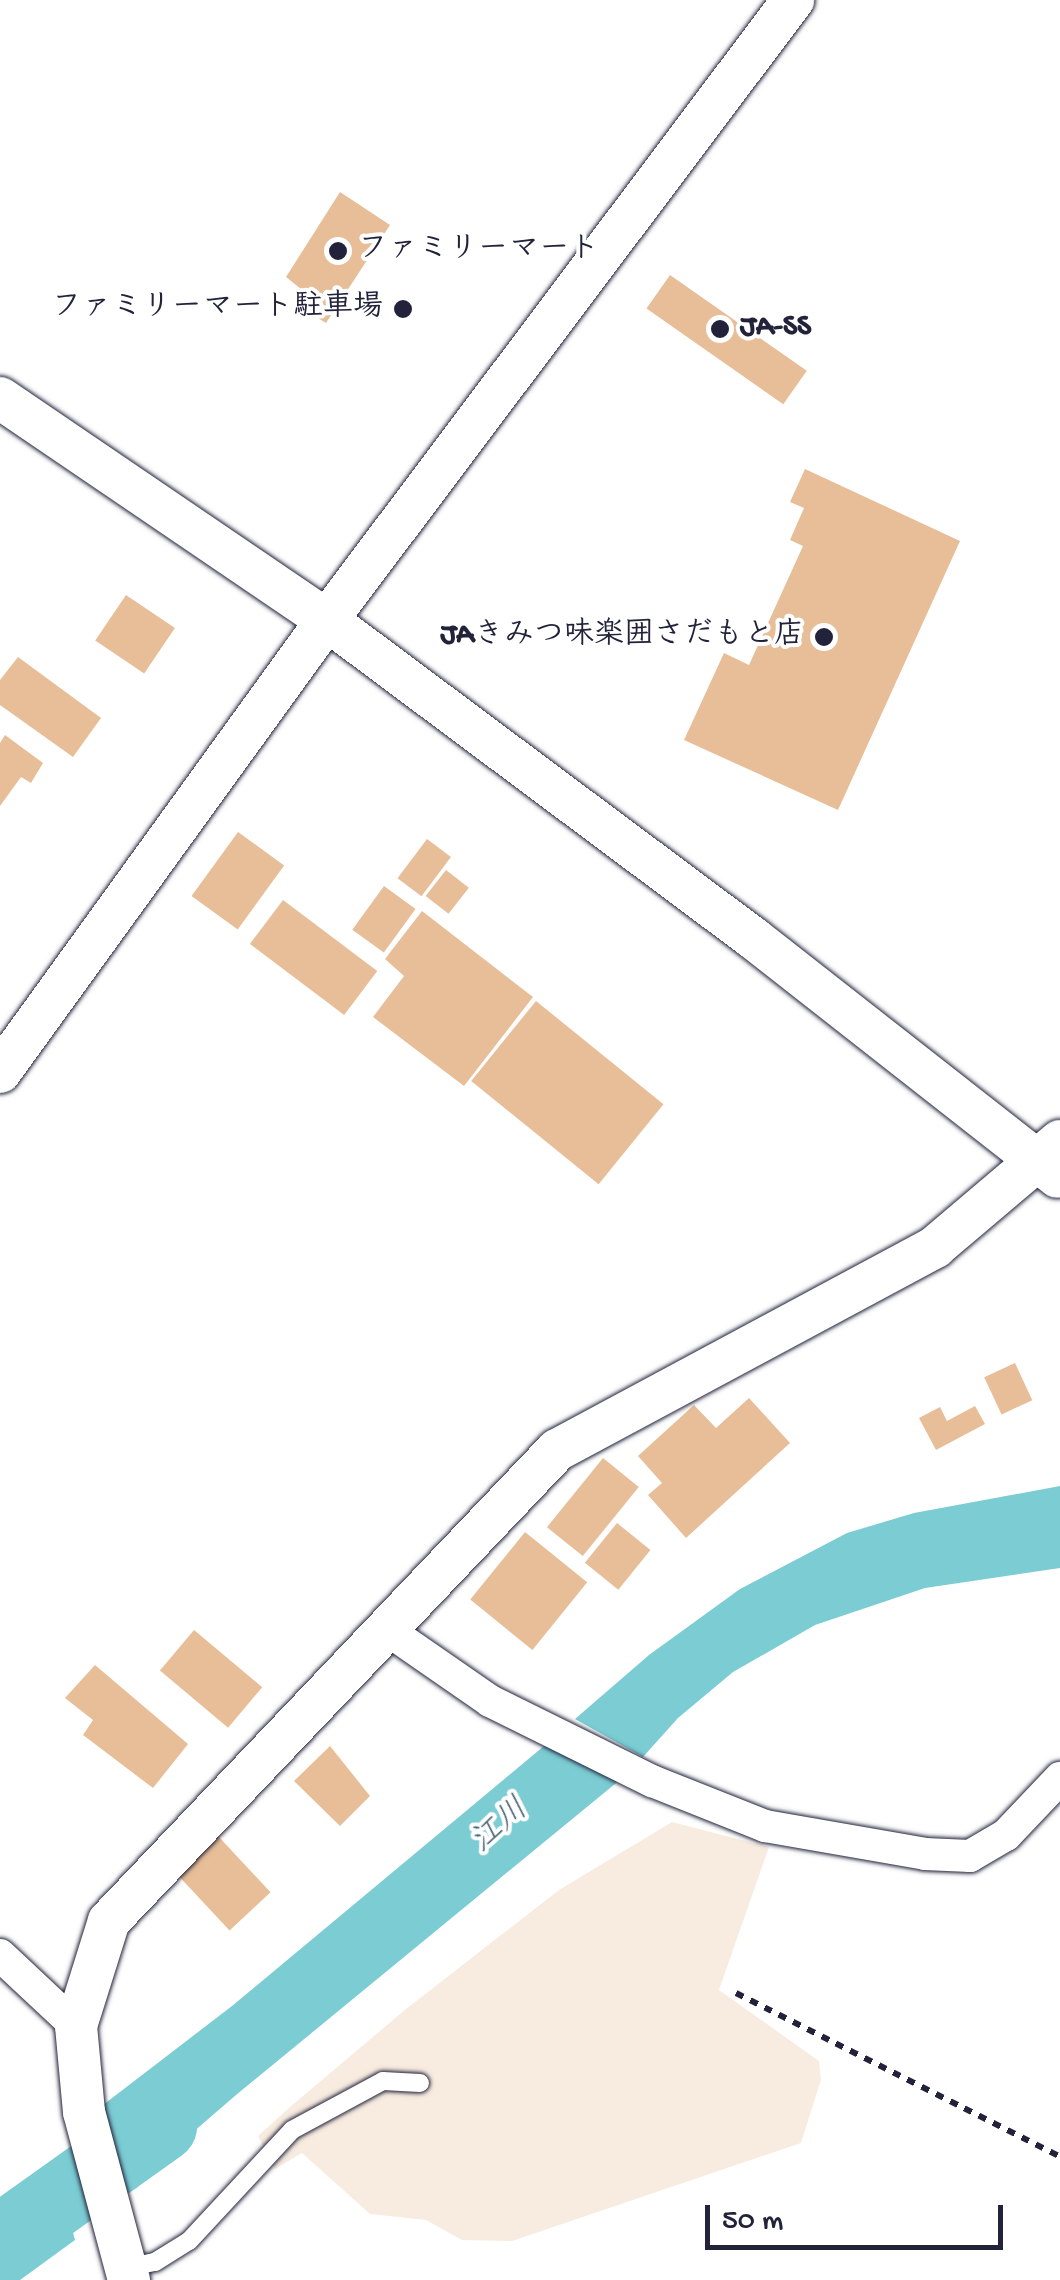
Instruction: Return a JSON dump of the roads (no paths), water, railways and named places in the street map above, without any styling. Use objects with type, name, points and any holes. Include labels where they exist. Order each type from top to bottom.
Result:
[{"type":"street","points":[[0,1072],[327,620],[793,0]]},
{"type":"street","points":[[0,398],[327,620],[1053,1160],[935,1247],[557,1450],[109,1921],[76,2026],[84,2112],[123,2263]]},
{"type":"street","points":[[388,1631],[490,1701],[652,1780],[765,1826],[926,1854],[970,1856],[1006,1834],[1060,1778]]},
{"type":"street","points":[[0,1955],[76,2026]]},
{"type":"lane","points":[[123,2263],[155,2262],[189,2241],[292,2130],[383,2081],[420,2083]]},
{"type":"water","points":[[1060,1486],[1060,1568],[925,1588],[815,1625],[733,1672],[678,1718],[643,1757],[575,1719],[649,1655],[740,1589],[847,1533],[914,1513]]},
{"type":"water","points":[[550,1741],[621,1779],[236,2095],[141,2177],[137,2188],[124,2191],[103,2105],[232,2006]]},
{"type":"water","points":[[55,2167],[75,2240],[20,2280],[0,2280],[0,2199]]},
{"type":"waterway","name":"江川","points":[[0,2241],[161,2126]]},
{"type":"place","name":"ファミリーマート","points":[[338,251]]},
{"type":"place","name":"ファミリーマート駐車場","points":[[403,309]]},
{"type":"place","name":"JA-SS","points":[[720,329]]},
{"type":"place","name":"JAきみつ味楽囲さだもと店","points":[[824,637]]}]
